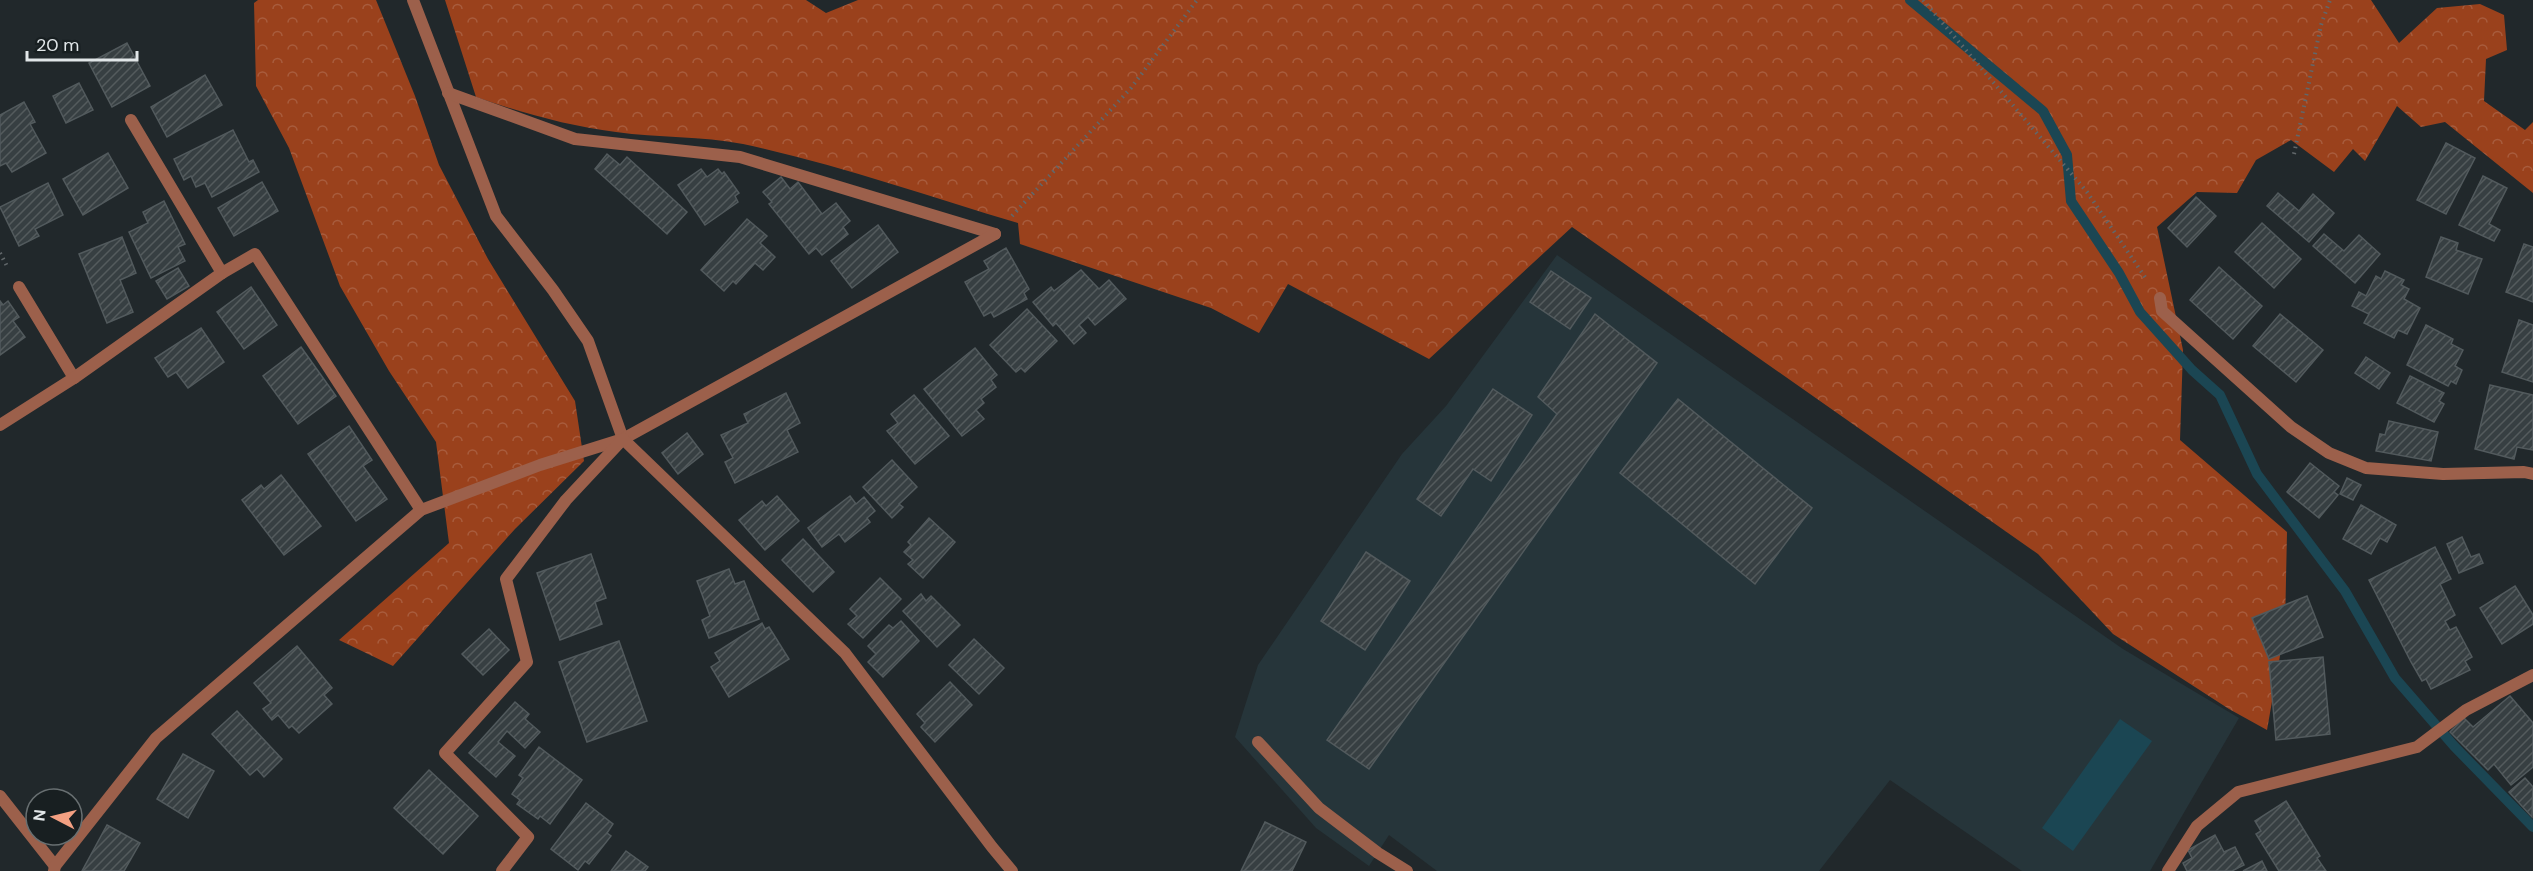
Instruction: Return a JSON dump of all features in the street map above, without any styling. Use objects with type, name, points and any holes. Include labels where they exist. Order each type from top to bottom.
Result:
[{"type":"street","points":[[413,0],[496,216],[588,341],[622,439],[845,653],[1012,871]]},
{"type":"street","points":[[448,93],[575,139],[740,157],[995,234]]},
{"type":"street","points":[[131,120],[222,273]]},
{"type":"street","points":[[0,796],[55,869],[156,738],[421,510],[540,465],[622,439],[995,234]]},
{"type":"street","points":[[0,425],[74,378],[222,273],[255,254],[421,510]]},
{"type":"street","points":[[19,287],[74,378]]},
{"type":"street","points":[[2160,298],[2162,310],[2291,427],[2329,453],[2366,468],[2444,474],[2524,472],[2533,474]]},
{"type":"street","points":[[502,871],[528,837],[445,753],[527,662],[506,579],[566,500],[622,439]]},
{"type":"street","points":[[2168,871],[2197,826],[2238,792],[2417,747],[2466,710],[2533,675]]},
{"type":"street","points":[[1258,742],[1319,808],[1378,853],[1407,871]]},
{"type":"path","points":[[995,234],[1131,88],[1197,0]]},
{"type":"path","points":[[1923,0],[2087,192],[2160,298]]},
{"type":"path","points":[[2294,154],[2321,25],[2330,0]]},
{"type":"shaded area","points":[[1557,255],[2123,649],[2239,718],[2150,871],[2022,871],[1890,780],[1819,871],[1437,871],[1389,835],[1369,866],[1316,828],[1235,737],[1258,665],[1402,454],[1446,406]]},
{"type":"green space","points":[[258,0],[376,0],[415,96],[439,165],[488,259],[575,401],[584,461],[515,529],[393,666],[339,640],[449,543],[436,442],[389,371],[340,286],[289,148],[256,86],[254,3]]},
{"type":"green space","points":[[445,0],[806,0],[826,13],[858,0],[2371,0],[2399,43],[2437,8],[2480,4],[2504,15],[2507,50],[2486,59],[2484,101],[2525,130],[2533,122],[2533,193],[2445,122],[2421,127],[2397,106],[2365,161],[2353,149],[2334,172],[2291,140],[2256,160],[2237,193],[2197,192],[2157,227],[2183,350],[2180,440],[2287,532],[2285,627],[2267,730],[2229,709],[2113,634],[2038,554],[1572,227],[1429,359],[1288,284],[1259,333],[1211,308],[1020,244],[1018,223],[881,181],[743,144],[632,134],[580,126],[476,97]]},
{"type":"water","points":[[2120,719],[2152,741],[2073,851],[2042,828]]},
{"type":"building","points":[[127,43],[150,86],[112,107],[89,63]]},
{"type":"building","points":[[205,75],[222,105],[167,137],[151,107]]},
{"type":"building","points":[[79,83],[93,110],[66,123],[53,96]]},
{"type":"building","points":[[24,102],[35,122],[30,124],[46,153],[12,172],[6,163],[0,166],[0,115]]},
{"type":"building","points":[[233,130],[249,162],[253,160],[259,172],[212,197],[205,183],[196,187],[191,176],[184,180],[174,159]]},
{"type":"building","points":[[2446,143],[2475,158],[2446,214],[2417,200]]},
{"type":"building","points":[[108,153],[128,188],[83,215],[63,179]]},
{"type":"building","points":[[607,154],[620,165],[627,157],[687,212],[667,234],[595,169]]},
{"type":"building","points":[[701,169],[707,177],[718,169],[722,174],[724,172],[739,193],[735,196],[738,202],[705,225],[678,185]]},
{"type":"building","points":[[2483,176],[2507,188],[2489,224],[2500,230],[2494,241],[2459,225]]},
{"type":"building","points":[[781,177],[790,189],[798,182],[822,214],[836,203],[850,221],[843,227],[848,234],[822,255],[816,248],[809,254],[769,204],[772,202],[763,192]]},
{"type":"building","points":[[262,182],[278,211],[234,236],[218,208]]},
{"type":"building","points":[[48,183],[63,215],[35,229],[39,236],[19,246],[0,207]]},
{"type":"building","points":[[2278,193],[2299,211],[2313,194],[2334,213],[2309,242],[2267,206]]},
{"type":"building","points":[[2196,197],[2216,216],[2187,247],[2168,228]]},
{"type":"building","points":[[164,201],[185,244],[178,247],[185,261],[151,278],[129,232],[148,223],[143,212]]},
{"type":"building","points":[[747,219],[767,236],[760,243],[775,257],[763,270],[755,263],[736,284],[733,281],[724,291],[701,270]]},
{"type":"building","points":[[2262,223],[2301,259],[2274,288],[2235,252]]},
{"type":"building","points":[[878,225],[898,252],[852,288],[831,261]]},
{"type":"building","points":[[2324,234],[2344,251],[2359,235],[2380,254],[2355,283],[2313,246]]},
{"type":"building","points":[[122,237],[136,273],[120,280],[133,312],[107,323],[79,254]]},
{"type":"building","points":[[2441,237],[2458,243],[2456,250],[2482,259],[2468,294],[2426,277]]},
{"type":"building","points":[[2524,244],[2533,247],[2533,302],[2506,292]]},
{"type":"building","points":[[1006,248],[1029,289],[1024,293],[1027,299],[994,317],[991,312],[984,316],[965,282],[989,269],[984,261]]},
{"type":"building","points":[[2219,267],[2262,306],[2233,339],[2190,300]]},
{"type":"building","points":[[178,268],[189,286],[167,299],[156,281]]},
{"type":"building","points":[[1081,270],[1099,289],[1109,280],[1126,299],[1095,325],[1088,317],[1079,325],[1086,333],[1074,344],[1056,323],[1053,326],[1033,302],[1051,287],[1054,291]]},
{"type":"building","points":[[1551,271],[1591,298],[1570,329],[1530,302]]},
{"type":"building","points":[[2385,271],[2404,280],[2401,285],[2409,289],[2404,299],[2420,308],[2407,334],[2398,330],[2394,338],[2364,323],[2369,314],[2352,306],[2359,292],[2366,296],[2376,276],[2381,279]]},
{"type":"building","points":[[251,287],[277,325],[244,349],[217,312]]},
{"type":"building","points":[[0,301],[3,305],[8,301],[19,317],[13,321],[25,337],[0,355]]},
{"type":"building","points":[[1027,309],[1057,341],[1025,372],[1021,368],[1016,372],[990,345]]},
{"type":"building","points":[[1595,314],[1657,363],[1369,769],[1327,740],[1557,414],[1538,397]]},
{"type":"building","points":[[2280,314],[2323,350],[2296,382],[2253,346]]},
{"type":"building","points":[[2519,320],[2533,325],[2533,382],[2502,372]]},
{"type":"building","points":[[2426,325],[2453,339],[2451,344],[2463,350],[2455,366],[2462,370],[2456,384],[2451,381],[2448,386],[2407,365]]},
{"type":"building","points":[[201,328],[224,362],[188,388],[176,372],[168,377],[155,358]]},
{"type":"building","points":[[301,347],[336,396],[298,424],[263,376]]},
{"type":"building","points":[[975,348],[997,375],[991,380],[996,387],[981,399],[984,403],[976,410],[984,419],[962,436],[924,389]]},
{"type":"building","points":[[2366,357],[2390,373],[2379,389],[2355,373]]},
{"type":"building","points":[[2410,376],[2444,393],[2439,401],[2444,404],[2434,422],[2397,403]]},
{"type":"building","points":[[2490,385],[2533,395],[2533,450],[2517,447],[2514,459],[2475,449]]},
{"type":"building","points":[[1493,389],[1532,415],[1491,481],[1473,469],[1441,516],[1417,499]]},
{"type":"building","points":[[786,393],[800,423],[787,430],[798,452],[735,483],[725,462],[733,458],[721,435],[748,423],[744,414]]},
{"type":"building","points":[[914,395],[949,436],[915,464],[887,431],[898,423],[891,414]]},
{"type":"building","points":[[1678,399],[1812,508],[1755,584],[1620,473]]},
{"type":"building","points":[[2389,421],[2438,432],[2431,461],[2376,451],[2380,434],[2385,435]]},
{"type":"building","points":[[349,426],[372,460],[363,466],[387,499],[356,521],[308,454]]},
{"type":"building","points":[[687,433],[703,454],[678,474],[662,453]]},
{"type":"building","points":[[892,460],[917,487],[899,504],[903,507],[892,518],[863,487]]},
{"type":"building","points":[[2310,463],[2339,486],[2334,492],[2338,495],[2319,518],[2287,492]]},
{"type":"building","points":[[281,475],[321,526],[284,555],[242,500],[261,485],[264,489]]},
{"type":"building","points":[[2347,478],[2361,485],[2353,500],[2340,494]]},
{"type":"building","points":[[777,496],[799,521],[765,550],[739,520],[762,501],[766,506]]},
{"type":"building","points":[[850,496],[856,504],[864,497],[875,511],[867,518],[870,522],[845,542],[839,534],[822,547],[808,528]]},
{"type":"building","points":[[2361,505],[2396,525],[2387,542],[2380,538],[2371,554],[2343,539]]},
{"type":"building","points":[[929,518],[955,542],[923,578],[908,564],[913,560],[904,552],[911,545],[908,542]]},
{"type":"building","points":[[2462,537],[2471,557],[2479,554],[2483,563],[2459,573],[2447,544]]},
{"type":"building","points":[[803,539],[834,572],[813,592],[782,560]]},
{"type":"building","points":[[2435,547],[2451,579],[2440,584],[2455,615],[2445,621],[2450,630],[2456,627],[2472,657],[2465,661],[2470,670],[2431,689],[2426,679],[2422,681],[2411,662],[2369,580]]},
{"type":"building","points":[[1366,552],[1410,581],[1365,650],[1321,621]]},
{"type":"building","points":[[591,554],[606,598],[595,602],[602,624],[560,640],[537,573]]},
{"type":"building","points":[[729,569],[735,584],[744,581],[759,619],[709,638],[702,620],[710,616],[697,581]]},
{"type":"building","points":[[880,578],[901,599],[863,638],[848,624],[857,616],[850,609]]},
{"type":"building","points":[[2515,586],[2533,615],[2533,624],[2502,644],[2480,608]]},
{"type":"building","points":[[921,594],[926,601],[931,596],[960,625],[937,647],[903,611]]},
{"type":"building","points":[[2307,596],[2323,637],[2269,659],[2252,618]]},
{"type":"building","points":[[901,621],[919,641],[883,677],[868,662],[876,654],[868,646],[889,625],[893,628]]},
{"type":"building","points":[[762,623],[765,629],[769,627],[789,659],[729,697],[711,667],[720,661],[715,653]]},
{"type":"building","points":[[489,629],[509,650],[483,675],[462,654]]},
{"type":"building","points":[[974,639],[1004,668],[979,694],[949,665]]},
{"type":"building","points":[[619,641],[647,721],[587,742],[559,662]]},
{"type":"building","points":[[297,646],[332,688],[324,695],[332,704],[299,733],[292,726],[289,728],[278,715],[272,720],[263,709],[271,703],[254,683]]},
{"type":"building","points":[[2323,657],[2330,734],[2276,740],[2269,662]]},
{"type":"building","points":[[950,682],[972,705],[935,742],[921,727],[925,723],[917,714]]},
{"type":"building","points":[[2510,696],[2533,723],[2533,767],[2511,785],[2494,764],[2488,770],[2450,732],[2464,718],[2473,727]]},
{"type":"building","points":[[515,702],[529,714],[525,719],[540,732],[525,748],[507,731],[498,742],[515,756],[496,777],[469,753]]},
{"type":"building","points":[[237,711],[282,759],[264,777],[257,769],[250,775],[212,734]]},
{"type":"building","points":[[539,747],[582,780],[550,824],[540,816],[538,819],[517,804],[520,800],[512,794],[523,778],[519,775]]},
{"type":"building","points":[[183,754],[214,771],[188,818],[157,799]]},
{"type":"building","points":[[429,770],[478,816],[443,854],[394,808]]},
{"type":"building","points":[[2525,778],[2533,787],[2532,817],[2509,792]]},
{"type":"building","points":[[2286,801],[2320,856],[2317,858],[2326,871],[2279,871],[2256,834],[2261,831],[2255,821]]},
{"type":"building","points":[[586,803],[613,824],[607,833],[611,836],[589,864],[585,861],[578,870],[551,849]]},
{"type":"building","points":[[1265,822],[1306,842],[1292,871],[1241,871]]},
{"type":"building","points":[[107,825],[140,843],[124,871],[82,871]]},
{"type":"building","points":[[2215,835],[2224,852],[2235,847],[2244,865],[2232,871],[2187,871],[2183,863],[2192,858],[2188,850]]},
{"type":"building","points":[[626,851],[648,867],[645,871],[611,871]]},
{"type":"building","points":[[2262,861],[2267,871],[2243,871]]},
{"type":"waterway","points":[[1910,0],[2043,111],[2067,155],[2071,201],[2119,273],[2140,312],[2192,370],[2220,395],[2257,474],[2345,591],[2395,678],[2454,746],[2533,827]]}]
